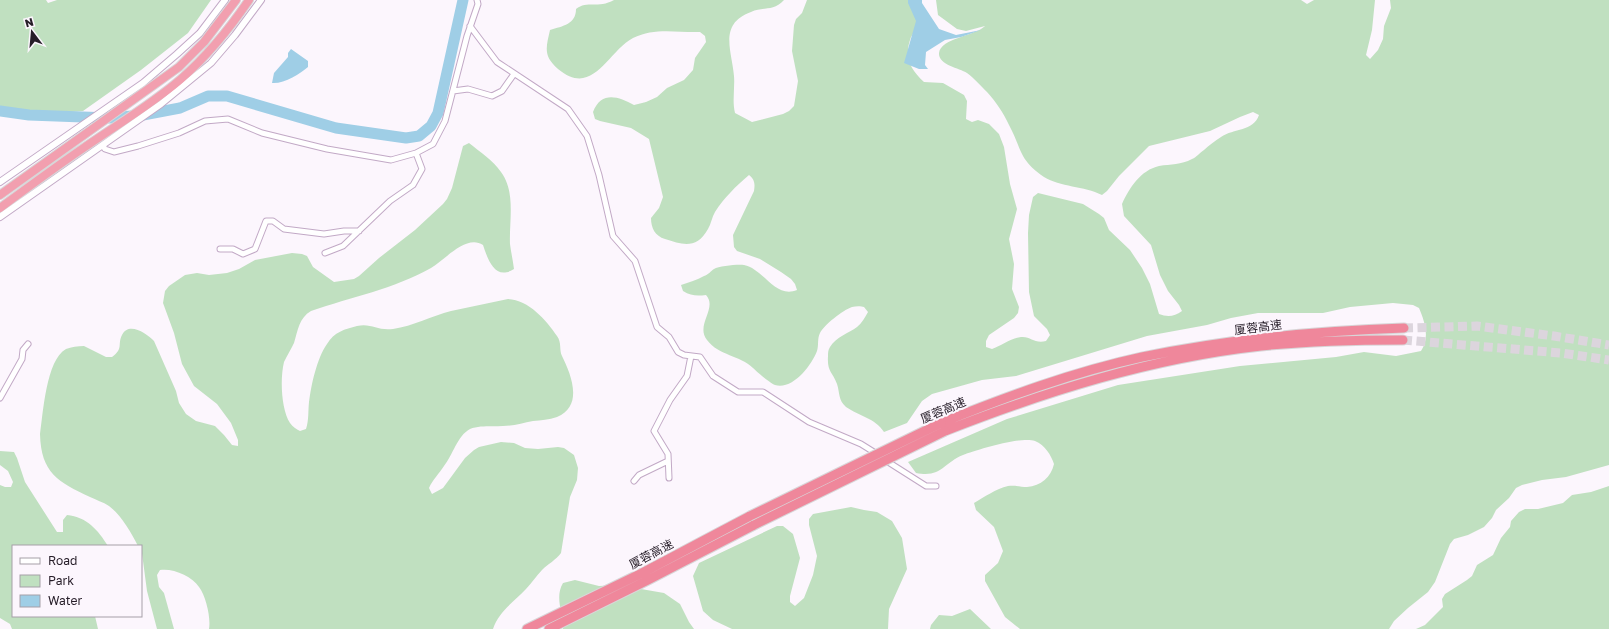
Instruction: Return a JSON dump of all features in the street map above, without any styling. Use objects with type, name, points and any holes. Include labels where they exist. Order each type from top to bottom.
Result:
[{"type":"highway","points":[[0,195],[179,66],[204,42],[236,0]]},
{"type":"highway","points":[[0,208],[80,150],[160,101],[209,52],[239,15],[249,0]]},
{"type":"highway","name":"厦蓉高速","points":[[527,629],[642,573],[750,516],[1024,391],[1141,357],[1198,346],[1329,331],[1404,328]]},
{"type":"highway","name":"厦蓉高速","points":[[549,629],[648,580],[943,427],[1084,382],[1197,356],[1260,346],[1330,340],[1403,340]]},
{"type":"street","points":[[0,182],[143,83],[200,33],[225,0]]},
{"type":"street","points":[[0,217],[103,146],[211,63],[235,35],[261,0]]},
{"type":"street","points":[[103,146],[105,149],[114,152],[178,133],[205,121],[228,118],[262,133],[327,149],[391,160],[416,153],[433,144],[445,121],[470,26],[478,4],[477,0]]},
{"type":"street","points":[[470,26],[497,62],[568,109],[587,136],[599,175],[613,236],[635,261],[657,327],[669,337],[678,352],[684,355],[700,356],[713,376],[738,392],[763,392],[809,422],[861,444],[926,486],[936,486]]},
{"type":"street","points":[[453,91],[468,89],[492,96],[502,91],[514,74]]},
{"type":"street","points":[[325,253],[343,246],[390,201],[413,185],[422,169],[416,153]]},
{"type":"street","points":[[220,249],[234,249],[243,254],[255,249],[266,221],[272,221],[284,229],[324,234],[344,231],[359,231]]},
{"type":"street","points":[[0,398],[22,358],[23,350],[28,344]]},
{"type":"street","points":[[669,478],[668,454],[654,431],[670,400],[687,376],[691,356]]},
{"type":"street","points":[[634,481],[639,475],[668,461]]},
{"type":"green space","points":[[0,0],[46,0],[48,3],[57,0],[211,0],[188,33],[141,70],[83,111],[29,115],[0,111]]},
{"type":"green space","points":[[614,0],[784,0],[776,6],[756,10],[741,17],[734,24],[731,31],[729,39],[734,76],[735,113],[752,122],[783,114],[794,106],[798,81],[792,51],[794,25],[796,19],[802,13],[807,0],[913,0],[918,25],[911,37],[908,50],[911,67],[924,82],[943,83],[964,95],[967,101],[966,119],[972,122],[978,120],[989,124],[999,134],[1004,147],[1010,184],[1017,209],[1009,239],[1014,264],[1012,289],[1019,307],[1018,313],[1014,318],[989,335],[986,341],[986,347],[992,349],[1010,340],[1021,337],[1042,342],[1046,341],[1050,335],[1047,329],[1034,316],[1029,292],[1029,215],[1033,197],[1038,193],[1083,204],[1104,218],[1109,230],[1130,250],[1142,268],[1150,284],[1159,314],[1170,316],[1182,311],[1168,291],[1160,275],[1151,245],[1124,216],[1122,204],[1136,180],[1147,171],[1159,166],[1180,163],[1194,158],[1226,134],[1248,127],[1259,115],[1253,112],[1210,131],[1149,146],[1102,195],[1088,190],[1057,183],[1044,177],[1029,165],[1004,116],[987,92],[967,73],[950,66],[940,57],[939,53],[941,48],[946,44],[985,26],[966,31],[957,29],[938,15],[936,0],[1301,0],[1307,4],[1314,0],[1375,0],[1372,30],[1366,55],[1370,59],[1378,50],[1383,39],[1384,26],[1391,8],[1390,0],[1609,0],[1609,465],[1566,477],[1542,480],[1516,488],[1509,498],[1496,510],[1492,518],[1484,527],[1468,535],[1454,539],[1450,544],[1435,582],[1428,592],[1394,621],[1389,629],[1020,629],[1005,617],[985,581],[985,575],[998,563],[1003,551],[994,527],[976,510],[974,503],[990,493],[1004,487],[1027,487],[1037,485],[1045,480],[1053,469],[1054,464],[1045,448],[1035,441],[1028,440],[999,444],[963,455],[956,458],[937,472],[925,474],[916,473],[908,462],[1007,419],[1118,385],[1240,366],[1336,357],[1364,352],[1396,356],[1421,351],[1424,346],[1426,330],[1419,308],[1413,305],[1393,303],[1350,307],[1323,313],[1258,313],[1231,318],[1207,325],[1147,336],[1016,376],[982,380],[932,394],[922,401],[907,423],[884,432],[876,423],[851,410],[843,404],[840,399],[837,384],[828,365],[828,353],[830,347],[836,340],[860,324],[868,312],[864,307],[852,307],[839,314],[830,322],[820,333],[817,351],[806,370],[795,380],[782,386],[773,384],[742,360],[717,349],[707,340],[703,328],[710,305],[709,300],[706,295],[700,296],[686,293],[683,291],[681,285],[696,280],[716,268],[744,265],[758,272],[782,290],[789,292],[797,290],[791,279],[781,272],[760,259],[737,251],[734,247],[733,235],[754,191],[754,182],[749,175],[722,202],[714,214],[704,235],[694,243],[678,243],[662,238],[654,231],[651,218],[659,208],[663,197],[649,139],[631,128],[595,119],[593,112],[596,105],[605,98],[610,97],[622,99],[634,105],[657,97],[667,88],[684,80],[693,70],[695,58],[706,42],[705,36],[700,32],[666,31],[641,35],[633,38],[624,45],[599,70],[590,76],[581,78],[570,77],[558,69],[548,56],[547,42],[550,30],[568,24],[574,18],[576,9],[580,6],[603,4]]},
{"type":"green space","points":[[469,143],[486,156],[501,172],[506,180],[509,188],[511,207],[510,244],[514,269],[507,272],[497,271],[487,257],[483,245],[470,243],[456,249],[431,268],[402,282],[311,311],[301,321],[294,343],[284,362],[282,385],[283,402],[287,417],[293,427],[300,431],[306,429],[311,388],[320,357],[330,340],[336,334],[344,330],[362,325],[383,329],[393,329],[408,326],[451,311],[508,299],[523,303],[542,318],[559,339],[561,354],[569,372],[573,389],[573,398],[570,405],[565,412],[551,419],[511,426],[470,429],[458,441],[447,462],[429,488],[432,494],[443,488],[465,458],[479,447],[501,442],[514,443],[525,448],[564,448],[574,455],[578,468],[577,480],[570,497],[561,553],[542,570],[528,587],[503,612],[493,629],[209,629],[209,619],[204,596],[196,583],[187,576],[171,570],[160,570],[157,575],[159,587],[164,593],[174,629],[157,629],[147,591],[142,545],[137,545],[118,514],[107,505],[60,481],[48,467],[44,458],[40,434],[44,401],[50,375],[59,355],[66,349],[84,346],[106,357],[112,357],[119,349],[122,335],[125,331],[133,329],[143,332],[154,341],[176,391],[179,403],[186,414],[196,421],[215,426],[232,445],[238,446],[238,440],[231,423],[217,404],[194,386],[182,364],[174,333],[163,303],[165,291],[169,286],[185,275],[197,273],[209,275],[227,273],[239,269],[255,260],[292,253],[307,256],[313,267],[334,282],[354,279],[415,230],[443,204],[452,188],[463,146]]},
{"type":"green space","points":[[0,451],[14,452],[25,482],[57,532],[63,532],[63,520],[67,515],[74,516],[91,525],[107,545],[12,545],[12,617],[95,617],[98,629],[12,629],[10,624],[0,618],[0,485],[11,487],[13,482],[8,471],[0,465]]},
{"type":"green space","points":[[1609,486],[1609,629],[1416,629],[1425,625],[1443,607],[1442,599],[1445,594],[1472,576],[1477,565],[1493,555],[1501,538],[1510,527],[1511,521],[1519,512],[1525,509],[1538,509],[1563,503],[1572,495],[1591,492]]},
{"type":"green space","points":[[851,507],[877,512],[892,521],[902,538],[907,569],[889,609],[888,629],[732,629],[713,620],[703,611],[693,576],[699,563],[777,526],[783,526],[793,534],[800,558],[790,596],[790,602],[795,606],[804,598],[813,575],[817,556],[809,525],[809,519],[813,514]]},
{"type":"green space","points":[[575,580],[599,586],[618,585],[664,593],[680,604],[694,629],[563,629],[559,600],[560,589],[563,583]]},
{"type":"green space","points":[[970,609],[991,629],[930,629],[931,625],[939,615],[952,616]]},
{"type":"water","points":[[908,0],[922,0],[922,3],[939,29],[956,35],[981,30],[961,37],[945,40],[926,52],[925,65],[928,69],[919,69],[904,63],[916,21]]},
{"type":"water","points":[[291,49],[308,61],[308,67],[287,80],[272,83],[274,73],[288,57],[288,53]]},
{"type":"waterway","points":[[0,111],[29,115],[110,118],[143,115],[180,108],[208,96],[227,96],[336,128],[406,138],[419,136],[431,126],[438,113],[463,0]]},
{"type":"tunnel","points":[[1404,328],[1477,326],[1609,345]]},
{"type":"tunnel","points":[[1403,340],[1561,353],[1609,360]]}]
